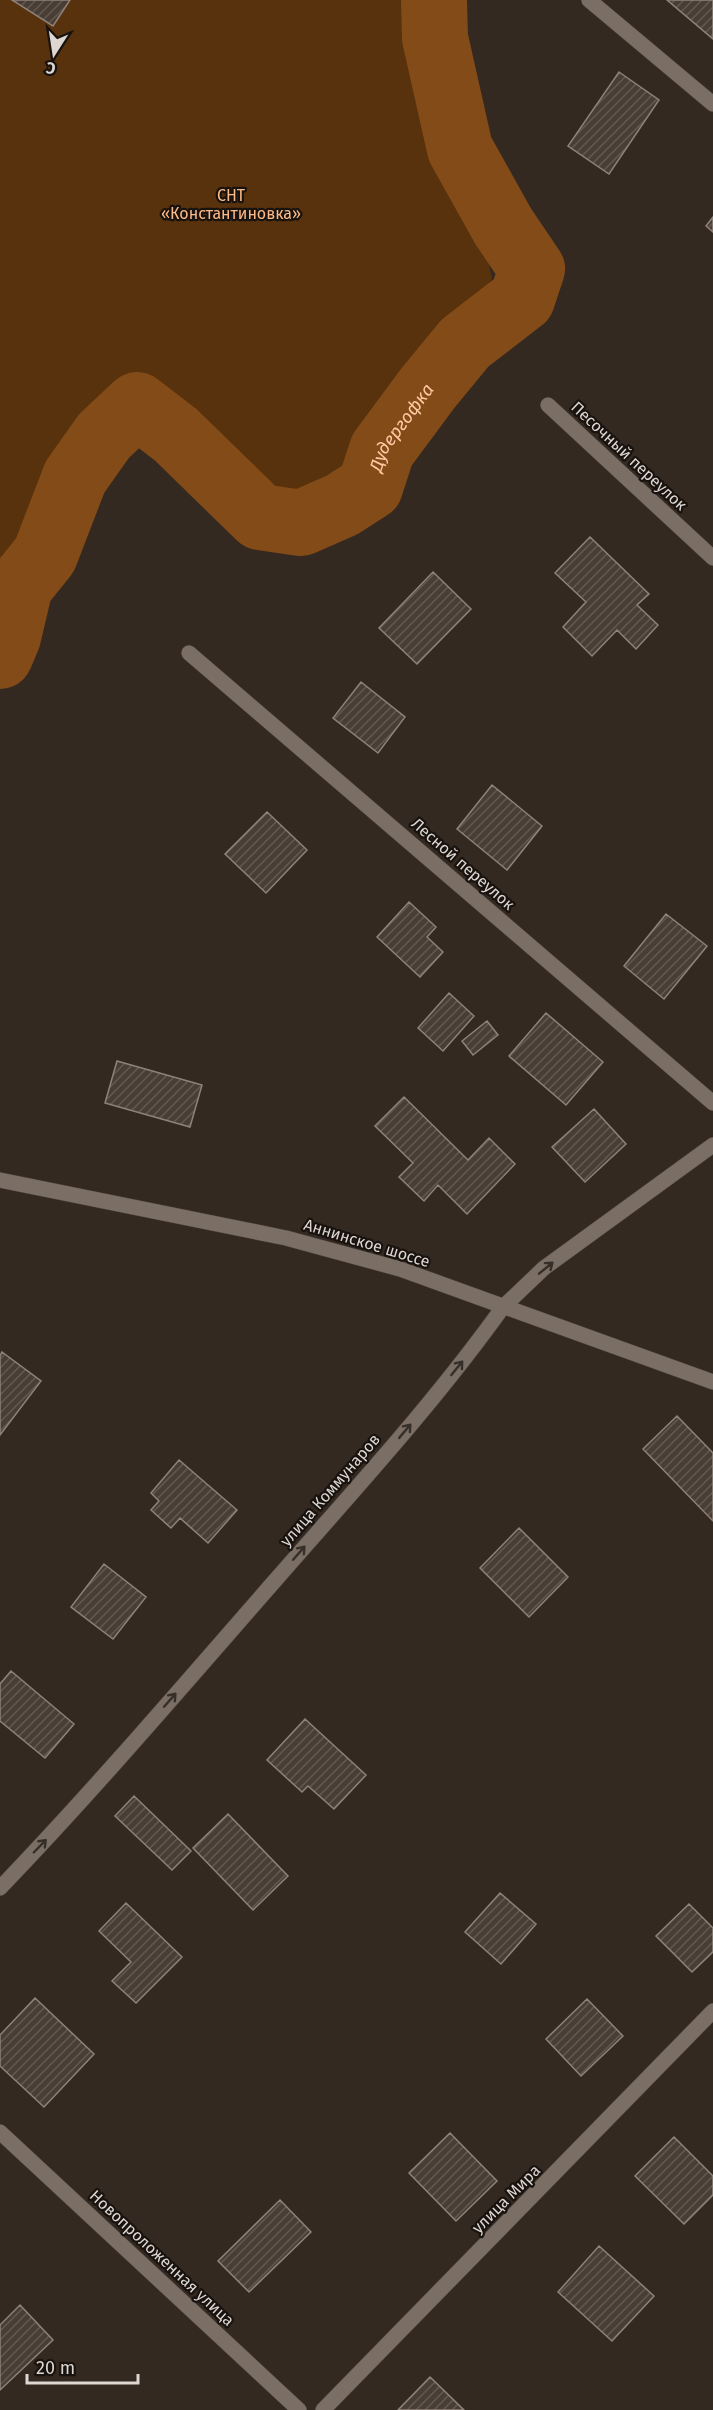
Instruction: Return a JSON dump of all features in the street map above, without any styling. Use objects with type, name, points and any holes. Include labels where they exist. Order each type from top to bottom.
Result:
[{"type":"street","points":[[588,0],[713,104]]},
{"type":"street","name":"Песочный переулок","points":[[548,405],[713,558]]},
{"type":"street","name":"Лесной переулок","points":[[189,653],[713,1103]]},
{"type":"street","name":"улица Коммунаров","points":[[0,1888],[69,1816],[390,1449],[472,1351],[502,1307],[544,1268],[713,1145]]},
{"type":"street","name":"Аннинское шоссе","points":[[0,1180],[286,1238],[400,1269],[713,1382]]},
{"type":"street","name":"улица Мира","points":[[323,2410],[713,2011]]},
{"type":"street","name":"Новопроложенная улица","points":[[0,2132],[299,2410]]},
{"type":"green space","name":"СНТ «Константиновка»","points":[[0,0],[407,0],[429,149],[483,235],[492,279],[438,349],[355,468],[314,497],[267,491],[166,399],[115,388],[66,453],[34,525],[0,563]]},
{"type":"building","points":[[12,0],[70,0],[53,26]]},
{"type":"building","points":[[667,0],[713,0],[713,39]]},
{"type":"building","points":[[619,72],[659,100],[609,174],[568,146]]},
{"type":"building","points":[[713,217],[713,232],[706,226]]},
{"type":"building","points":[[590,537],[649,594],[637,605],[658,625],[636,649],[617,630],[592,656],[563,627],[586,602],[555,573]]},
{"type":"building","points":[[433,572],[471,609],[417,664],[379,628]]},
{"type":"building","points":[[361,682],[405,717],[378,753],[333,718]]},
{"type":"building","points":[[492,785],[542,826],[507,870],[457,829]]},
{"type":"building","points":[[267,812],[307,850],[266,893],[225,854]]},
{"type":"building","points":[[409,902],[436,927],[427,937],[443,952],[420,977],[377,937]]},
{"type":"building","points":[[666,914],[707,946],[664,999],[624,966]]},
{"type":"building","points":[[449,993],[474,1016],[443,1051],[418,1028]]},
{"type":"building","points":[[546,1013],[603,1062],[566,1105],[509,1056]]},
{"type":"building","points":[[487,1021],[498,1035],[473,1055],[462,1041]]},
{"type":"building","points":[[117,1061],[202,1085],[190,1127],[105,1103]]},
{"type":"building","points":[[404,1097],[468,1160],[489,1138],[515,1164],[467,1214],[438,1185],[424,1201],[399,1177],[413,1163],[375,1126]]},
{"type":"building","points":[[594,1109],[626,1144],[585,1182],[552,1147]]},
{"type":"building","points":[[2,1352],[41,1381],[0,1435],[0,1356]]},
{"type":"building","points":[[677,1416],[713,1453],[713,1521],[643,1449]]},
{"type":"building","points":[[179,1460],[237,1510],[208,1543],[180,1518],[171,1528],[151,1510],[159,1501],[151,1493]]},
{"type":"building","points":[[519,1528],[568,1577],[529,1617],[480,1568]]},
{"type":"building","points":[[104,1564],[146,1597],[113,1639],[71,1607]]},
{"type":"building","points":[[11,1671],[74,1724],[45,1758],[0,1721],[0,1684]]},
{"type":"building","points":[[305,1719],[366,1775],[334,1809],[308,1786],[302,1792],[267,1760]]},
{"type":"building","points":[[134,1796],[191,1851],[172,1870],[115,1816]]},
{"type":"building","points":[[228,1814],[288,1876],[253,1910],[193,1848]]},
{"type":"building","points":[[500,1893],[536,1924],[501,1964],[465,1932]]},
{"type":"building","points":[[126,1903],[182,1957],[136,2003],[112,1981],[131,1962],[99,1931]]},
{"type":"building","points":[[689,1904],[713,1928],[713,1952],[692,1972],[656,1936]]},
{"type":"building","points":[[35,1998],[94,2054],[44,2107],[0,2066],[0,2035]]},
{"type":"building","points":[[587,1999],[623,2036],[581,2076],[546,2039]]},
{"type":"building","points":[[450,2133],[497,2181],[456,2221],[409,2173]]},
{"type":"building","points":[[674,2137],[713,2176],[713,2195],[684,2224],[635,2176]]},
{"type":"building","points":[[280,2200],[311,2232],[249,2292],[218,2261]]},
{"type":"building","points":[[599,2246],[654,2296],[612,2341],[558,2292]]},
{"type":"building","points":[[20,2305],[53,2340],[0,2390],[0,2325]]},
{"type":"building","points":[[430,2377],[464,2410],[398,2410]]},
{"type":"waterway","name":"Дудергофка","points":[[0,656],[8,637],[20,586],[45,555],[75,477],[104,436],[137,405],[176,435],[260,517],[301,523],[342,505],[370,487],[382,450],[428,388],[465,343],[522,299],[532,269],[503,226],[460,149],[435,38],[434,0]]}]
